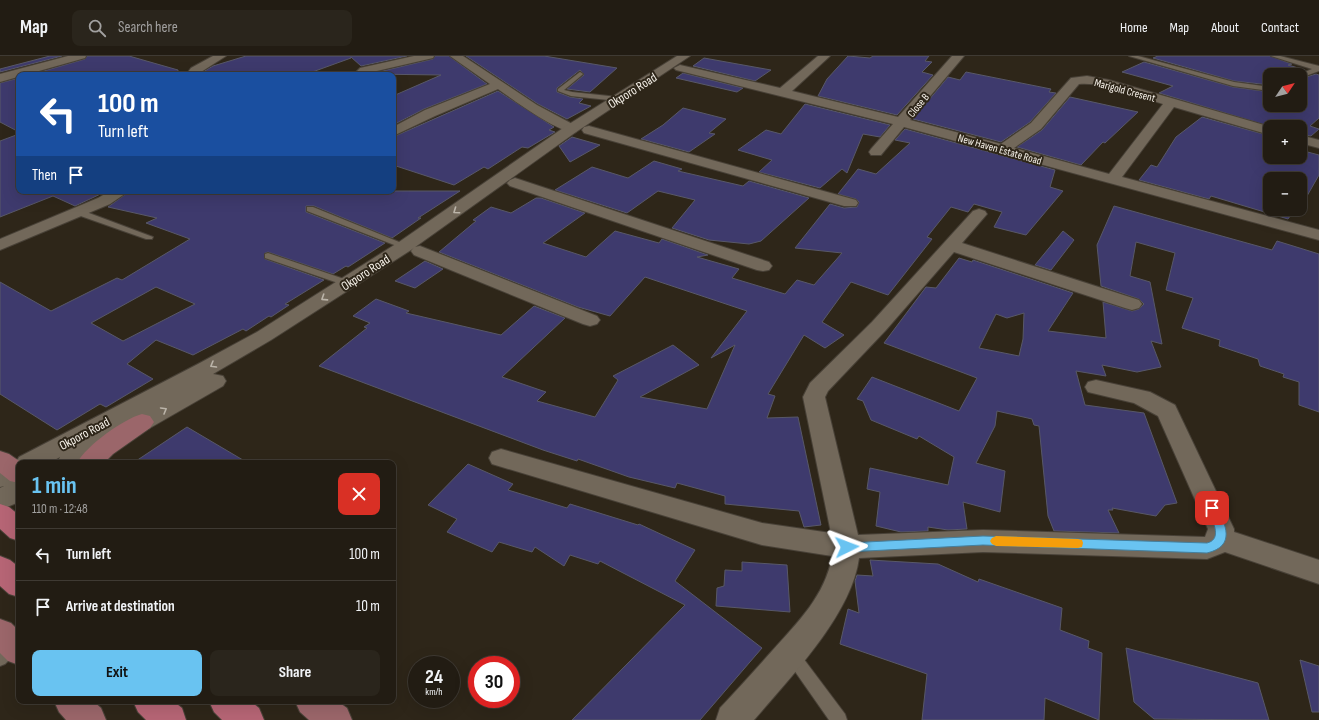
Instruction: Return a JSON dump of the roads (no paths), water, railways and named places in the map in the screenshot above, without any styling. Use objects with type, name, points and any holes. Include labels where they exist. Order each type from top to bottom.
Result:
[{"type":"highway","points":[[0,514],[16,527]]},
{"type":"highway","points":[[0,568],[16,582]]},
{"type":"highway","points":[[152,704],[170,720]]},
{"type":"highway","points":[[228,704],[247,720]]},
{"type":"main road","points":[[92,460],[105,448],[142,422]]},
{"type":"main road","points":[[73,704],[90,720]]},
{"type":"main road","points":[[315,704],[336,720]]},
{"type":"street","points":[[22,72],[81,56]]},
{"type":"street","points":[[194,72],[221,56]]},
{"type":"street","points":[[362,72],[364,70],[429,56]]},
{"type":"street","points":[[456,56],[498,85],[571,129]]},
{"type":"street","name":"Okporo Road","points":[[74,460],[280,342],[413,248],[571,129],[618,99],[683,62],[698,56]]},
{"type":"street","points":[[784,92],[825,56]]},
{"type":"street","name":"Close B","points":[[876,152],[904,122],[958,56]]},
{"type":"street","name":"Okporo Road","points":[[36,460],[206,369],[264,336],[348,283],[413,248],[515,183],[683,62]]},
{"type":"street","name":"New Haven Estate Road","points":[[683,62],[784,92],[904,122],[1112,180],[1319,235]]},
{"type":"street","points":[[0,78],[16,74]]},
{"type":"street","name":"Marigold Cresent","points":[[1004,149],[1036,126],[1075,82],[1087,80],[1105,83],[1263,129]]},
{"type":"street","points":[[396,130],[430,113],[498,85]]},
{"type":"street","points":[[1112,180],[1170,102]]},
{"type":"street","points":[[589,130],[850,203]]},
{"type":"street","points":[[1307,141],[1319,144]]},
{"type":"street","points":[[515,183],[763,266]]},
{"type":"street","points":[[4,239],[78,212],[117,194]]},
{"type":"street","points":[[732,720],[822,615],[846,564],[847,547],[814,397],[818,388],[879,326],[978,214]]},
{"type":"street","points":[[950,245],[1132,304]]},
{"type":"street","points":[[413,248],[590,320]]},
{"type":"street","points":[[501,458],[762,534],[847,547],[983,541],[1207,548],[1215,546],[1220,539],[1221,529],[1167,411],[1156,402],[1144,397],[1096,387]]},
{"type":"street","name":"Okporo Road","points":[[0,500],[14,472]]},
{"type":"street","points":[[1220,539],[1319,572]]},
{"type":"lane","points":[[1132,56],[1233,84],[1263,89]]},
{"type":"lane","points":[[1274,56],[1319,68]]},
{"type":"lane","points":[[1307,73],[1319,68]]},
{"type":"lane","points":[[580,74],[560,90],[571,94],[618,99]]},
{"type":"lane","points":[[310,209],[413,248]]},
{"type":"lane","points":[[78,212],[149,237]]},
{"type":"lane","points":[[268,256],[348,283]]},
{"type":"lane","points":[[790,653],[839,720]]}]
